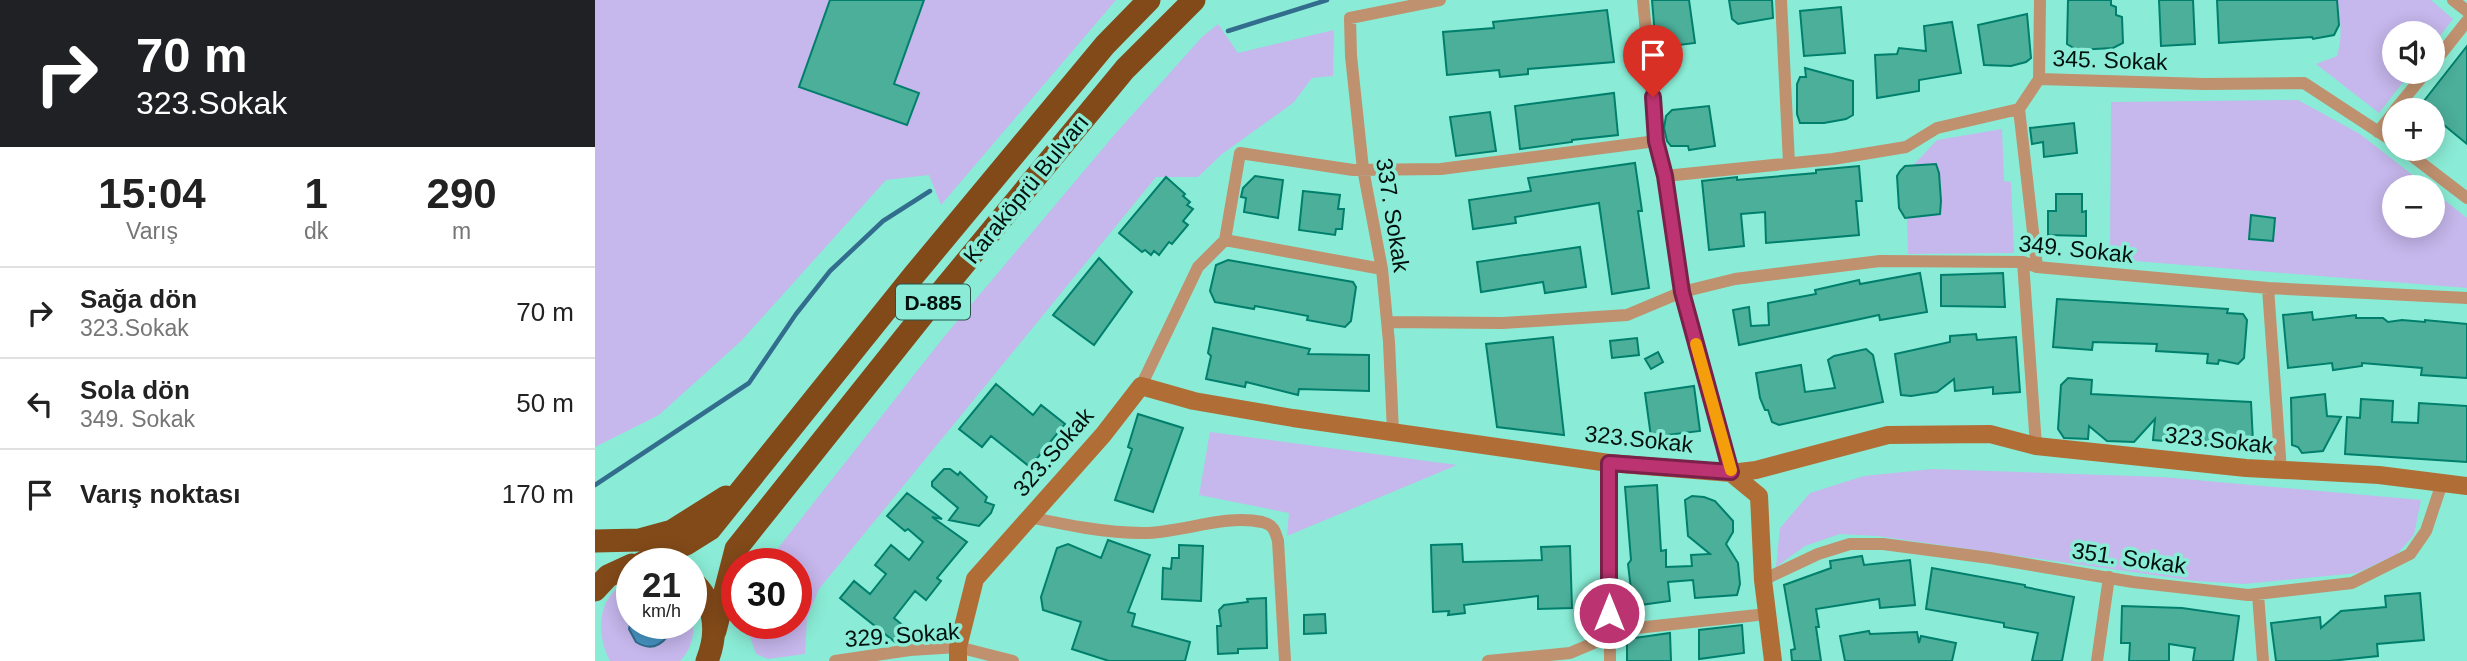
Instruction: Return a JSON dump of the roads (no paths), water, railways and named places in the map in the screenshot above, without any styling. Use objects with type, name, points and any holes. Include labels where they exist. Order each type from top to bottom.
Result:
[{"type":"highway","name":"Karaköprü Bulvarı","points":[[677,548],[710,529],[914,275],[1105,45],[1149,0]]},
{"type":"highway","name":"Karaköprü Bulvarı","points":[[707,661],[736,550],[937,297],[1125,69],[1194,0]]},
{"type":"highway","points":[[595,541],[639,540],[672,531],[746,483]]},
{"type":"highway","points":[[599,579],[616,572]]},
{"type":"highway","points":[[707,601],[715,631]]},
{"type":"street","name":"337. Sokak","points":[[1392,432],[1382,269],[1363,169],[1349,18],[1440,0]]},
{"type":"street","points":[[1643,0],[1656,141],[1665,176],[1682,292],[1731,472],[1759,496],[1763,580],[1773,661]]},
{"type":"street","points":[[1781,0],[1789,163]]},
{"type":"street","points":[[2039,79],[2040,0]]},
{"type":"street","points":[[2453,0],[2467,12]]},
{"type":"street","points":[[2445,49],[2467,21]]},
{"type":"street","name":"345. Sokak","points":[[2019,109],[2039,79],[2204,84],[2304,83],[2382,134]]},
{"type":"street","points":[[2405,98],[2416,84]]},
{"type":"street","points":[[1665,176],[1833,159],[1906,147],[1937,128],[2019,109],[2037,267]]},
{"type":"street","points":[[2378,132],[2382,127]]},
{"type":"street","points":[[1140,387],[1198,267],[1225,240],[1240,152],[1328,167],[1441,169],[1656,141]]},
{"type":"street","points":[[2419,161],[2467,198]]},
{"type":"street","points":[[1225,240],[1382,269]]},
{"type":"street","name":"349. Sokak","points":[[1387,322],[1503,323],[1627,315],[1682,292],[1735,279],[1880,261],[2023,262],[2037,267],[2268,288],[2467,298]]},
{"type":"street","points":[[2023,262],[2036,446]]},
{"type":"street","points":[[2268,288],[2281,471]]},
{"type":"street","name":"323.Sokak","points":[[958,654],[975,579],[1103,435],[1140,387],[1206,403],[1609,463],[1731,472],[1756,470],[1888,435],[1990,433],[2036,446],[2281,471],[2379,475],[2467,486]]},
{"type":"street","points":[[1609,463],[1610,661]]},
{"type":"street","name":"351. Sokak","points":[[1763,580],[1818,554],[1850,544],[1883,544],[2248,595],[2352,583],[2410,554],[2426,531],[2442,483]]},
{"type":"street","points":[[1029,517],[1086,528],[1144,533],[1226,522],[1261,522],[1271,525],[1278,541],[1285,661]]},
{"type":"street","points":[[2097,661],[2109,577]]},
{"type":"street","points":[[2258,594],[2263,661]]},
{"type":"street","points":[[1488,661],[1570,653],[1627,629],[1767,614]]},
{"type":"street","name":"329. Sokak","points":[[835,661],[910,650],[1013,661]]},
{"type":"water","points":[[634,639],[665,639],[652,646],[636,642]]},
{"type":"waterway","points":[[1228,31],[1327,0]]},
{"type":"waterway","points":[[595,485],[749,383],[796,314],[830,271],[883,221],[930,191]]}]
